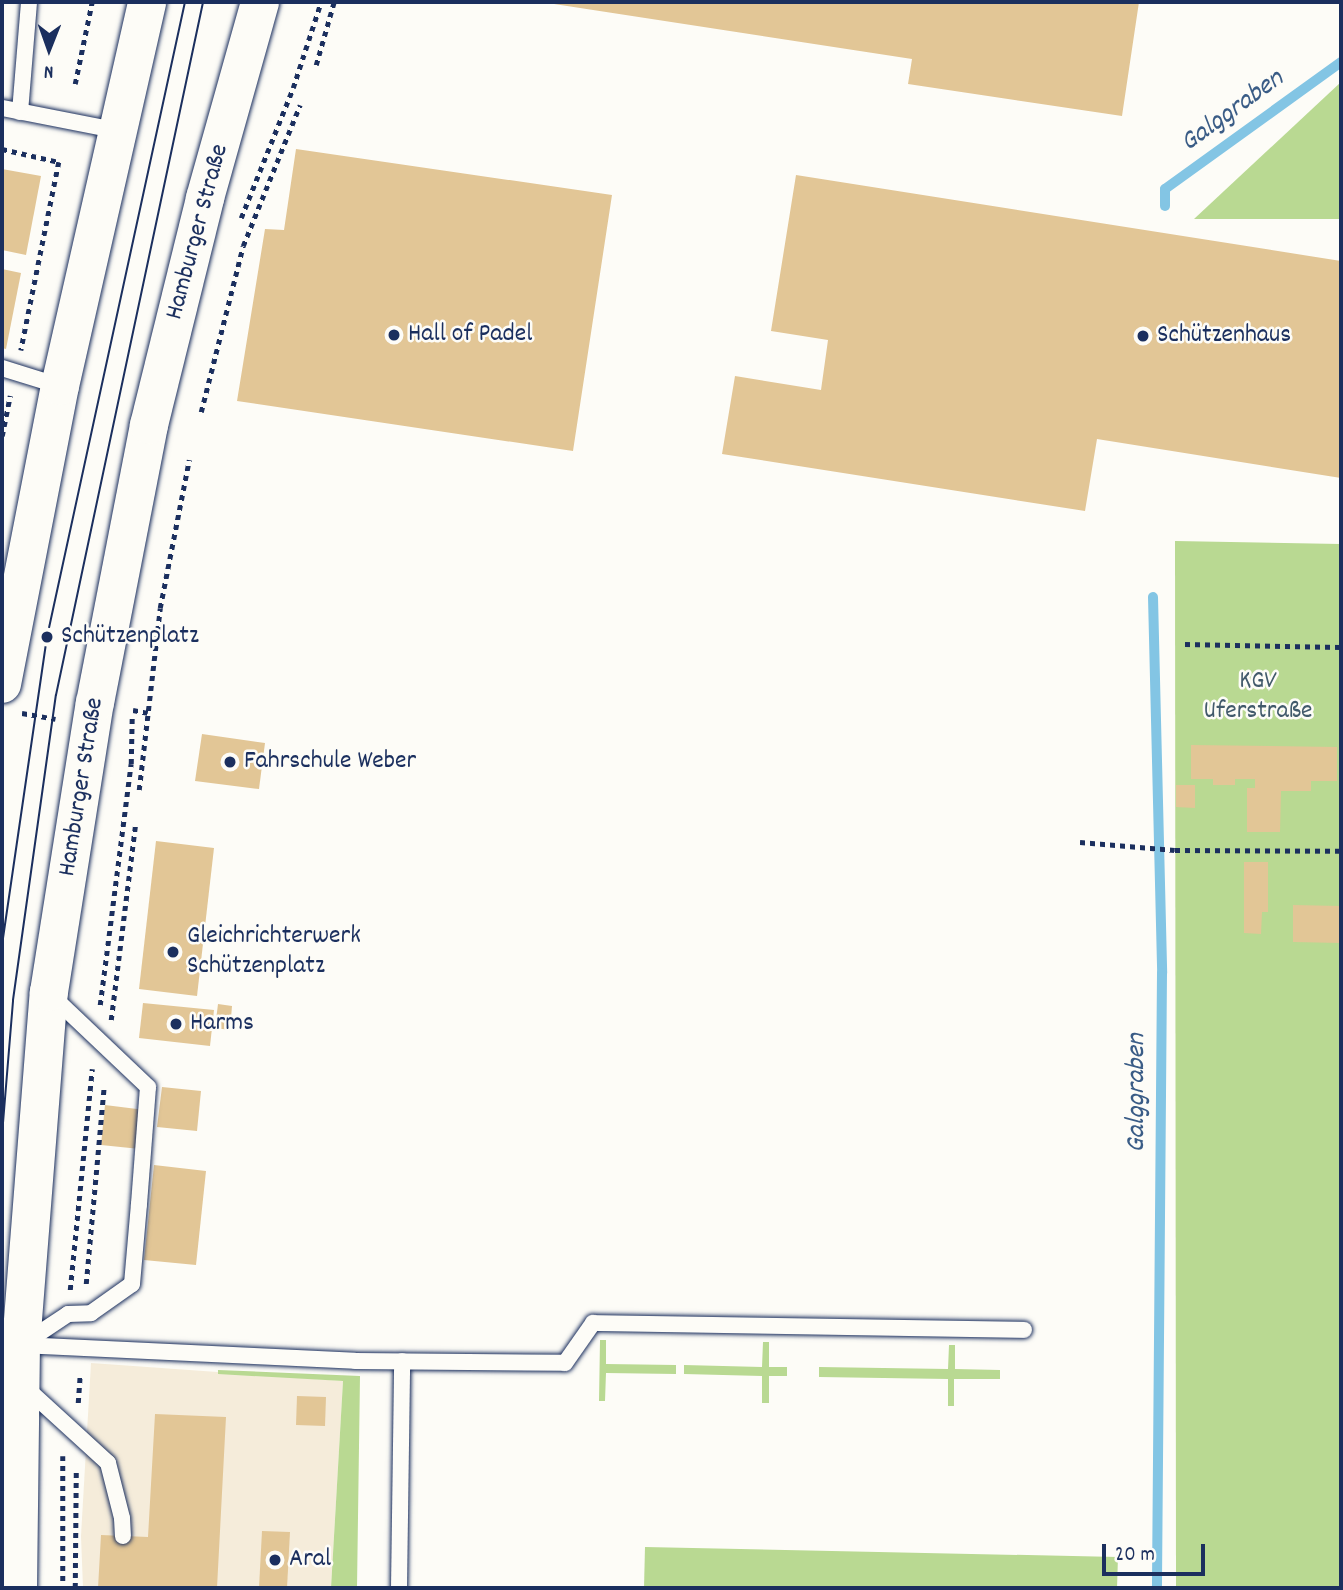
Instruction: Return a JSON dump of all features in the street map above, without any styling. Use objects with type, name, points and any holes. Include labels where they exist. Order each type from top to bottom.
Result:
[{"type":"main road","points":[[2,684],[60,386],[147,2]]},
{"type":"main road","name":"Hamburger Straße","points":[[19,1588],[21,1345],[48,992],[95,703],[149,425],[205,198],[260,2]]},
{"type":"lane","points":[[20,112],[29,2]]},
{"type":"lane","points":[[2,108],[119,131]]},
{"type":"lane","points":[[9,370],[60,386]]},
{"type":"lane","points":[[21,1345],[76,1314],[91,1313],[132,1284],[148,1087],[102,1035],[48,992]]},
{"type":"lane","points":[[21,1345],[402,1361],[565,1363],[593,1323],[1024,1330]]},
{"type":"lane","points":[[399,1588],[402,1361]]},
{"type":"lane","points":[[20,1383],[108,1463],[122,1518],[123,1536]]},
{"type":"path","points":[[75,84],[92,2]]},
{"type":"path","points":[[239,222],[293,88],[321,2]]},
{"type":"path","points":[[316,65],[334,2]]},
{"type":"path","points":[[201,412],[225,310],[254,215],[300,105]]},
{"type":"path","points":[[2,149],[59,162],[46,229],[9,370],[2,436]]},
{"type":"path","points":[[244,211],[254,215]]},
{"type":"path","points":[[46,229],[59,232]]},
{"type":"path","points":[[139,790],[160,608],[190,460]]},
{"type":"path","points":[[1185,644],[1341,647]]},
{"type":"path","points":[[76,1314],[131,764],[134,698]]},
{"type":"path","points":[[133,710],[148,713]]},
{"type":"path","points":[[102,1035],[135,826]]},
{"type":"path","points":[[1080,842],[1169,849],[1341,851]]},
{"type":"path","points":[[76,1314],[104,1086]]},
{"type":"path","points":[[77,1408],[80,1365]]},
{"type":"path","points":[[63,1423],[63,1588]]},
{"type":"path","points":[[75,1588],[76,1460]]},
{"type":"shaded area","points":[[91,1363],[343,1381],[331,1588],[83,1588],[81,1536]]},
{"type":"green space","points":[[1341,82],[1341,219],[1194,219]]},
{"type":"green space","name":"KGV Uferstraße","points":[[1175,541],[1341,544],[1341,1588],[1176,1588]]},
{"type":"green space","points":[[600,1340],[606,1340],[606,1364],[676,1365],[676,1374],[606,1373],[605,1401],[599,1401]]},
{"type":"green space","points":[[763,1342],[769,1342],[769,1367],[787,1367],[787,1376],[769,1376],[769,1403],[762,1403],[762,1376],[684,1374],[684,1365],[762,1367]]},
{"type":"green space","points":[[949,1345],[955,1345],[955,1369],[1000,1370],[1000,1379],[954,1379],[954,1406],[948,1406],[948,1379],[819,1377],[819,1367],[948,1369]]},
{"type":"green space","points":[[218,1370],[360,1376],[357,1588],[331,1588],[343,1381],[218,1374]]},
{"type":"green space","points":[[645,1547],[1118,1557],[1117,1588],[644,1588]]},
{"type":"building","points":[[541,2],[1139,2],[1122,116],[908,84],[912,59]]},
{"type":"building","points":[[296,149],[612,195],[573,451],[237,401],[265,229],[284,230]]},
{"type":"building","points":[[2,169],[41,176],[26,255],[2,250]]},
{"type":"building","points":[[796,175],[1341,261],[1341,478],[1097,439],[1085,511],[722,454],[735,376],[821,390],[828,340],[771,331]]},
{"type":"building","points":[[2,269],[21,273],[6,349],[2,348]]},
{"type":"building","name":"Fahrschule Weber","points":[[202,734],[265,743],[259,789],[195,781]]},
{"type":"building","points":[[1191,745],[1337,747],[1337,781],[1311,781],[1311,791],[1281,791],[1280,832],[1247,832],[1247,788],[1255,788],[1255,779],[1235,779],[1235,785],[1213,785],[1213,779],[1191,779]]},
{"type":"building","points":[[1176,785],[1195,785],[1195,808],[1176,807]]},
{"type":"building","points":[[156,841],[214,848],[197,996],[139,989]]},
{"type":"building","points":[[1244,862],[1268,862],[1268,912],[1262,912],[1261,934],[1244,933]]},
{"type":"building","points":[[1293,905],[1341,906],[1341,943],[1293,942]]},
{"type":"building","name":"Harms","points":[[143,1003],[214,1010],[210,1046],[139,1038]]},
{"type":"building","points":[[218,1004],[232,1006],[230,1030],[215,1028]]},
{"type":"building","points":[[162,1087],[201,1091],[197,1131],[157,1127]]},
{"type":"building","points":[[105,1105],[145,1110],[140,1149],[101,1145]]},
{"type":"building","points":[[154,1165],[206,1171],[196,1265],[144,1260]]},
{"type":"building","points":[[297,1396],[326,1397],[325,1426],[296,1425]]},
{"type":"building","name":"Aral","points":[[155,1414],[226,1417],[217,1588],[98,1588],[101,1535],[148,1537]]},
{"type":"building","name":"Aral","points":[[262,1531],[290,1532],[287,1588],[259,1588]]},
{"type":"waterway","name":"Galggraben","points":[[1165,206],[1165,189],[1341,62]]},
{"type":"waterway","name":"Galggraben","points":[[1153,597],[1162,973],[1157,1588]]},
{"type":"tram line","points":[[2,945],[47,637],[185,2]]},
{"type":"tram line","points":[[2,1135],[13,1000],[56,695],[203,2]]},
{"type":"place","name":"Hall of Padel","points":[[394,335]]},
{"type":"place","name":"Schützenhaus","points":[[1143,336]]},
{"type":"place","name":"Schützenplatz","points":[[47,637]]},
{"type":"place","name":"Fahrschule Weber","points":[[230,762]]},
{"type":"place","name":"Gleichrichterwerk Schützenplatz","points":[[173,952]]},
{"type":"place","name":"Harms","points":[[176,1024]]},
{"type":"place","name":"Aral","points":[[275,1560]]}]
